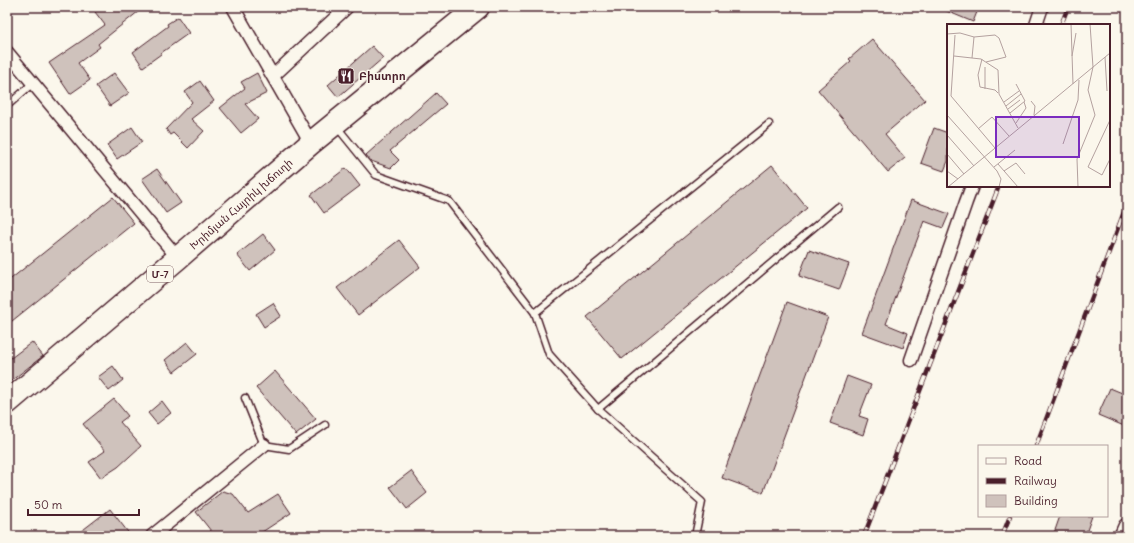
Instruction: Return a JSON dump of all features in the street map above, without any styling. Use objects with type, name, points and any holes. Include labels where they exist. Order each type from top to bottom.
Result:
[{"type":"highway","name":"Խրիմյան Հայրիկ խճուղի","points":[[7,403],[311,143],[478,7]]},
{"type":"street","points":[[234,7],[311,143]]},
{"type":"street","points":[[273,76],[347,7]]},
{"type":"street","points":[[1036,24],[1042,7]]},
{"type":"street","points":[[7,52],[178,258]]},
{"type":"street","points":[[911,360],[972,187]]},
{"type":"street","points":[[152,536],[264,445]]},
{"type":"street","points":[[1123,536],[1127,527]]},
{"type":"lane","points":[[7,106],[33,83]]},
{"type":"lane","points":[[335,124],[376,175],[449,201],[535,313],[549,354],[598,410],[702,502],[695,536]]},
{"type":"lane","points":[[535,313],[769,124]]},
{"type":"lane","points":[[598,410],[838,207]]},
{"type":"lane","points":[[245,398],[264,445],[289,449],[325,424]]},
{"type":"building","points":[[101,7],[144,7],[98,44],[100,47],[78,63],[90,80],[70,94],[49,63],[105,25],[95,12]]},
{"type":"building","points":[[937,7],[979,7],[973,22]]},
{"type":"building","points":[[178,17],[189,33],[143,67],[133,52],[168,26],[167,24]]},
{"type":"building","points":[[872,39],[925,100],[885,134],[905,158],[888,172],[818,90],[851,61],[849,59]]},
{"type":"building","points":[[372,46],[383,58],[338,97],[328,85]]},
{"type":"building","points":[[114,73],[129,93],[110,106],[96,86]]},
{"type":"building","points":[[257,73],[267,93],[245,104],[258,119],[241,133],[220,108],[245,88],[241,82]]},
{"type":"building","points":[[200,81],[214,101],[191,119],[204,131],[188,148],[173,133],[170,135],[166,129],[192,102],[185,92]]},
{"type":"building","points":[[436,93],[446,104],[390,151],[399,160],[391,168],[371,161],[366,155]]},
{"type":"building","points":[[132,127],[142,142],[117,159],[107,145]]},
{"type":"building","points":[[934,128],[947,133],[947,164],[944,171],[921,163]]},
{"type":"building","points":[[772,165],[807,208],[622,359],[587,317]]},
{"type":"building","points":[[346,168],[360,186],[324,213],[311,195]]},
{"type":"building","points":[[157,169],[181,203],[166,213],[142,179]]},
{"type":"building","points":[[113,197],[134,223],[7,325],[7,282]]},
{"type":"building","points":[[911,200],[949,214],[943,228],[924,221],[886,324],[908,333],[903,348],[862,333]]},
{"type":"building","points":[[263,234],[275,250],[250,271],[237,255]]},
{"type":"building","points":[[399,240],[420,267],[358,315],[337,288]]},
{"type":"building","points":[[809,250],[849,264],[839,290],[799,276]]},
{"type":"building","points":[[787,302],[828,317],[763,493],[722,478]]},
{"type":"building","points":[[273,303],[281,316],[264,327],[256,314]]},
{"type":"building","points":[[32,342],[43,356],[7,384],[7,361]]},
{"type":"building","points":[[187,342],[197,354],[174,372],[165,360]]},
{"type":"building","points":[[113,366],[123,380],[109,391],[98,377]]},
{"type":"building","points":[[275,371],[316,419],[296,435],[256,388]]},
{"type":"building","points":[[847,376],[871,385],[859,416],[868,419],[863,435],[830,423]]},
{"type":"building","points":[[1110,388],[1127,395],[1127,420],[1124,426],[1098,415]]},
{"type":"building","points":[[114,399],[128,416],[120,422],[141,446],[118,467],[101,478],[89,462],[105,451],[83,424]]},
{"type":"building","points":[[162,401],[171,413],[157,424],[148,413]]},
{"type":"building","points":[[411,471],[427,493],[407,509],[390,487]]},
{"type":"building","points":[[223,491],[233,494],[248,513],[278,494],[291,513],[256,536],[215,536],[196,512]]},
{"type":"building","points":[[110,509],[131,536],[75,536]]},
{"type":"building","points":[[1060,517],[1092,517],[1085,536],[1053,536]]},
{"type":"railway","points":[[1061,24],[1068,7]]},
{"type":"railway","points":[[864,536],[999,187]]},
{"type":"railway","points":[[1036,445],[1127,204]]},
{"type":"railway","points":[[1002,536],[1010,517]]},
{"type":"place","name":"Բիստրո","points":[[346,76]]}]
